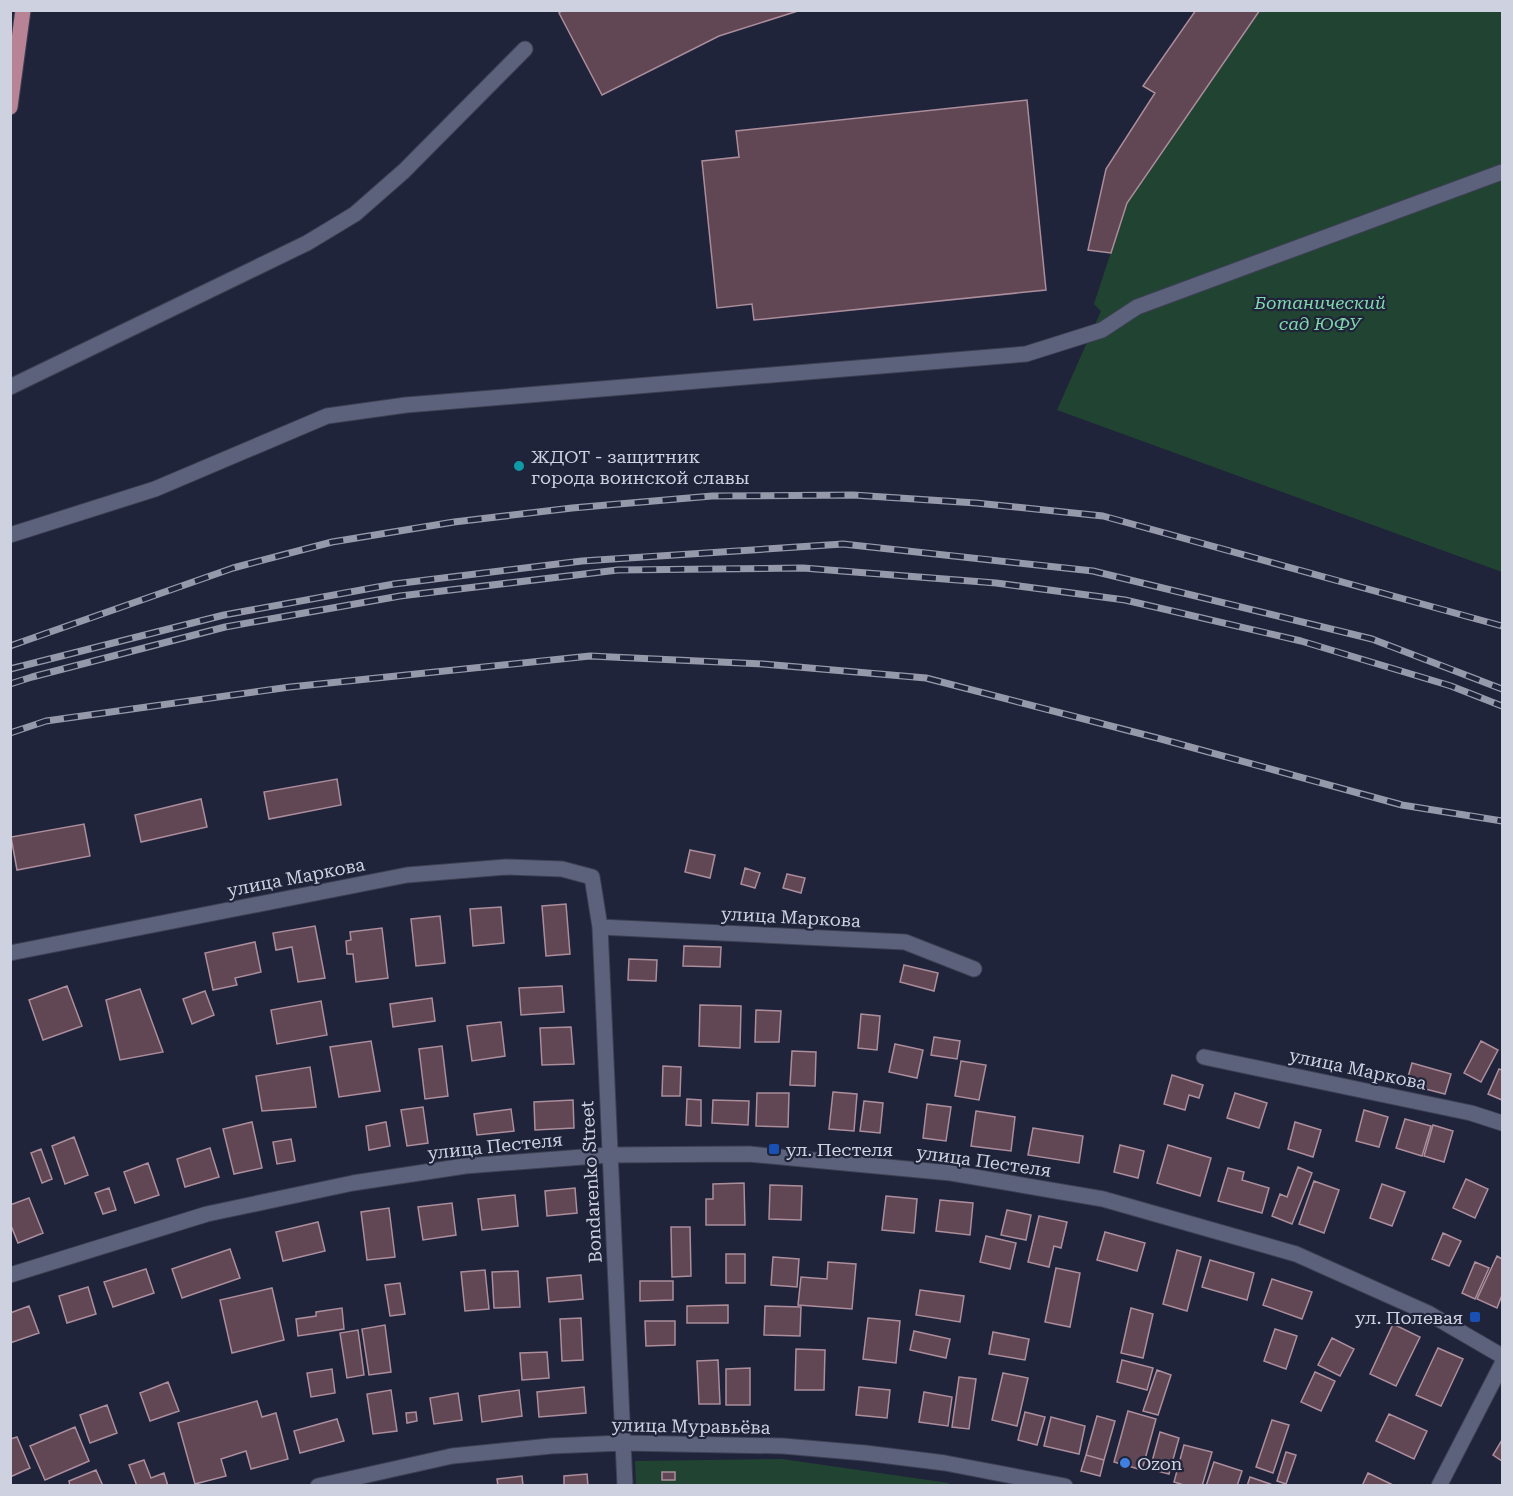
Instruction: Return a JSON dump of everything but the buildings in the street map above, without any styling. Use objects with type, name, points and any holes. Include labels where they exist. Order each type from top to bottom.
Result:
[{"type":"main road","points":[[10,107],[23,10]]},
{"type":"street","points":[[10,387],[307,243],[355,214],[404,171],[525,49]]},
{"type":"street","points":[[10,535],[155,489],[327,416],[406,405],[1026,354],[1102,330],[1137,307],[1503,172]]},
{"type":"street","name":"улица Маркова","points":[[10,953],[407,875],[517,868],[562,869],[592,878]]},
{"type":"street","name":"Bondarenko Street","points":[[592,878],[600,927],[625,1485]]},
{"type":"street","name":"улица Маркова","points":[[600,927],[905,942],[974,969]]},
{"type":"street","name":"улица Маркова","points":[[1204,1057],[1471,1113],[1503,1123]]},
{"type":"street","name":"улица Пестеля","points":[[10,1275],[207,1214],[353,1183],[465,1166],[609,1155],[749,1154],[951,1173],[1103,1199],[1296,1254],[1428,1313],[1503,1356]]},
{"type":"street","points":[[1439,1485],[1503,1364]]},
{"type":"street","name":"улица Муравьёва","points":[[318,1485],[452,1456],[551,1446],[623,1443],[783,1446],[865,1453],[945,1463],[1065,1485]]},
{"type":"green space","name":"Ботанический сад ЮФУ","points":[[1260,11],[1502,11],[1502,572],[1057,410],[1101,311],[1094,304],[1127,203]]},
{"type":"green space","points":[[782,1459],[949,1483],[948,1486],[636,1485],[635,1461]]},
{"type":"railway","points":[[10,646],[233,568],[332,542],[454,522],[572,508],[712,496],[853,495],[976,503],[1103,516],[1502,626]]},
{"type":"railway","points":[[10,669],[224,615],[394,584],[582,561],[843,544],[1093,571],[1372,639],[1502,689]]},
{"type":"railway","points":[[10,684],[225,627],[400,596],[618,570],[803,568],[996,583],[1125,600],[1301,641],[1451,686],[1502,706]]},
{"type":"railway","points":[[10,733],[46,721],[290,687],[590,656],[763,664],[926,678],[1402,805],[1502,821]]},
{"type":"place","name":"ЖДОТ - защитник города воинской славы","points":[[519,466]]},
{"type":"place","name":"ул. Пестеля","points":[[774,1149]]},
{"type":"place","name":"ул. Полевая","points":[[1475,1317]]},
{"type":"place","name":"Ozon","points":[[1125,1463]]}]
